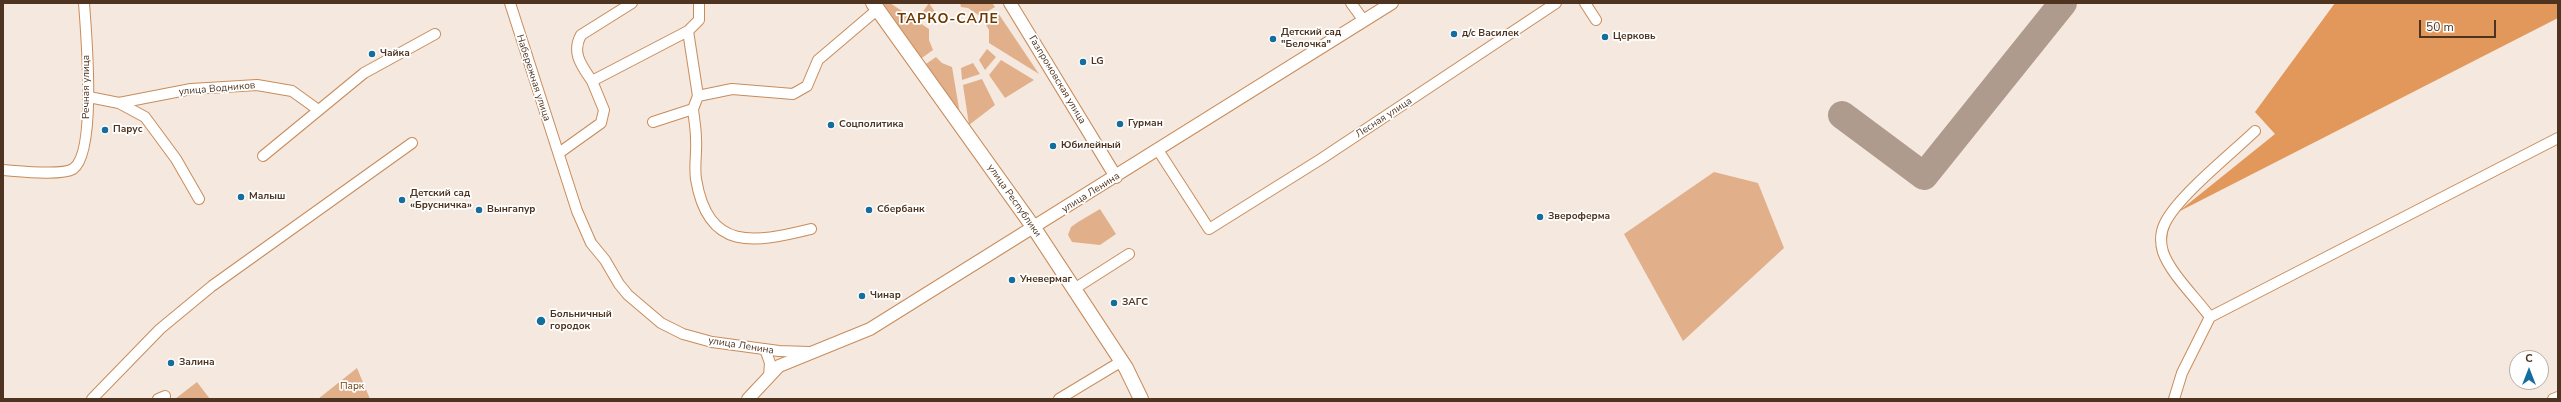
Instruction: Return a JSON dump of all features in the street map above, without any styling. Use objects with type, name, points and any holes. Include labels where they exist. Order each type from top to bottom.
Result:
[{"type":"main road","name":"улица Республики","points":[[875,6],[1034,228],[1122,361],[1139,397]]},
{"type":"street","name":"Речная улица","points":[[3,170],[60,172],[73,169],[83,148],[89,97],[84,3]]},
{"type":"street","name":"Набережная улица","points":[[510,3],[541,106],[559,153]]},
{"type":"street","points":[[559,153],[601,123],[604,110],[592,81],[579,62],[576,43],[581,36],[632,3]]},
{"type":"street","points":[[592,81],[688,31],[698,20],[699,3]]},
{"type":"street","name":"Газпромовская улица","points":[[1010,3],[1116,177]]},
{"type":"street","points":[[1351,3],[1364,21]]},
{"type":"street","name":"улица Ленина","points":[[748,399],[769,376],[791,360],[830,347],[870,329],[963,269],[1034,228],[1392,3]]},
{"type":"street","name":"Лесная улица","points":[[1158,150],[1209,230],[1321,159],[1556,3]]},
{"type":"street","points":[[1584,3],[1596,20]]},
{"type":"street","name":"улица Республики","points":[[698,96],[732,89],[793,94],[807,86],[818,60],[875,6]]},
{"type":"street","points":[[688,31],[698,96],[693,109],[696,138],[696,177],[702,203],[711,222],[733,237],[761,240],[811,229]]},
{"type":"street","points":[[263,156],[304,124],[317,109],[364,73],[435,34]]},
{"type":"street","name":"улица Водников","points":[[89,97],[119,103],[192,89],[257,85],[292,91],[317,109]]},
{"type":"street","points":[[119,103],[145,117],[176,159],[199,199]]},
{"type":"street","points":[[653,122],[693,109]]},
{"type":"street","points":[[2210,317],[2183,284],[2163,253],[2160,236],[2165,222],[2184,199],[2255,131]]},
{"type":"street","points":[[2174,399],[2182,373],[2210,317],[2558,138]]},
{"type":"street","points":[[92,399],[160,329],[212,286],[412,143]]},
{"type":"street","name":"улица Ленина","points":[[559,153],[577,211],[591,243],[605,260],[628,295],[661,323],[683,334],[712,342],[765,349],[812,352]]},
{"type":"street","points":[[1074,289],[1129,254]]},
{"type":"street","points":[[765,349],[770,363],[769,376]]},
{"type":"street","points":[[1059,399],[1122,361]]},
{"type":"street","points":[[2552,399],[2558,397]]},
{"type":"green space","points":[[879,3],[890,3],[929,29],[929,40],[933,50],[919,60]]},
{"type":"green space","points":[[929,3],[937,15],[931,23],[921,14]]},
{"type":"green space","points":[[960,3],[992,3],[995,7],[980,16],[968,8],[961,7]]},
{"type":"green space","points":[[998,13],[1039,74],[989,43],[989,30],[985,23]]},
{"type":"green space","points":[[987,49],[996,57],[985,70],[979,60]]},
{"type":"green space","points":[[936,57],[942,63],[952,67],[961,120],[923,66]]},
{"type":"green space","points":[[1001,60],[1034,80],[1005,98],[989,75]]},
{"type":"green space","points":[[973,63],[980,74],[962,80],[961,68]]},
{"type":"green space","points":[[982,79],[995,105],[969,125],[963,85]]},
{"type":"green space","points":[[1714,172],[1758,183],[1784,248],[1683,341],[1624,234]]},
{"type":"green space","points":[[1100,209],[1116,234],[1100,245],[1072,242],[1068,235],[1071,227]]},
{"type":"green space","name":"Парк","points":[[357,368],[370,399],[318,399]]},
{"type":"green space","points":[[197,382],[210,399],[175,399]]},
{"type":"shaded area","points":[[2335,3],[2558,3],[2558,18],[2178,212],[2275,134],[2255,112]]},
{"type":"taxiway","points":[[1842,115],[1924,176],[2063,3]]},
{"type":"place","name":"д/с Василек","points":[[1454,34]]},
{"type":"place","name":"Церковь","points":[[1605,37]]},
{"type":"place","name":"Детский сад \"Белочка\"","points":[[1273,39]]},
{"type":"place","name":"Чайка","points":[[372,54]]},
{"type":"place","name":"LG","points":[[1083,62]]},
{"type":"place","name":"Гурман","points":[[1120,124]]},
{"type":"place","name":"Соцполитика","points":[[831,125]]},
{"type":"place","name":"Парус","points":[[105,130]]},
{"type":"place","name":"Юбилейный","points":[[1053,146]]},
{"type":"place","name":"Малыш","points":[[241,197]]},
{"type":"place","name":"Детский сад «Брусничка»","points":[[402,200]]},
{"type":"place","name":"Вынгапур","points":[[479,210]]},
{"type":"place","name":"Сбербанк","points":[[869,210]]},
{"type":"place","name":"Звероферма","points":[[1540,217]]},
{"type":"place","name":"Уневермаг","points":[[1012,280]]},
{"type":"place","name":"Чинар","points":[[862,296]]},
{"type":"place","name":"ЗАГС","points":[[1114,303]]},
{"type":"place","name":"Больничный городок","points":[[541,321]]},
{"type":"place","name":"Залина","points":[[171,363]]},
{"type":"district","name":"ТАРКО-САЛЕ","points":[[948,20]]}]
